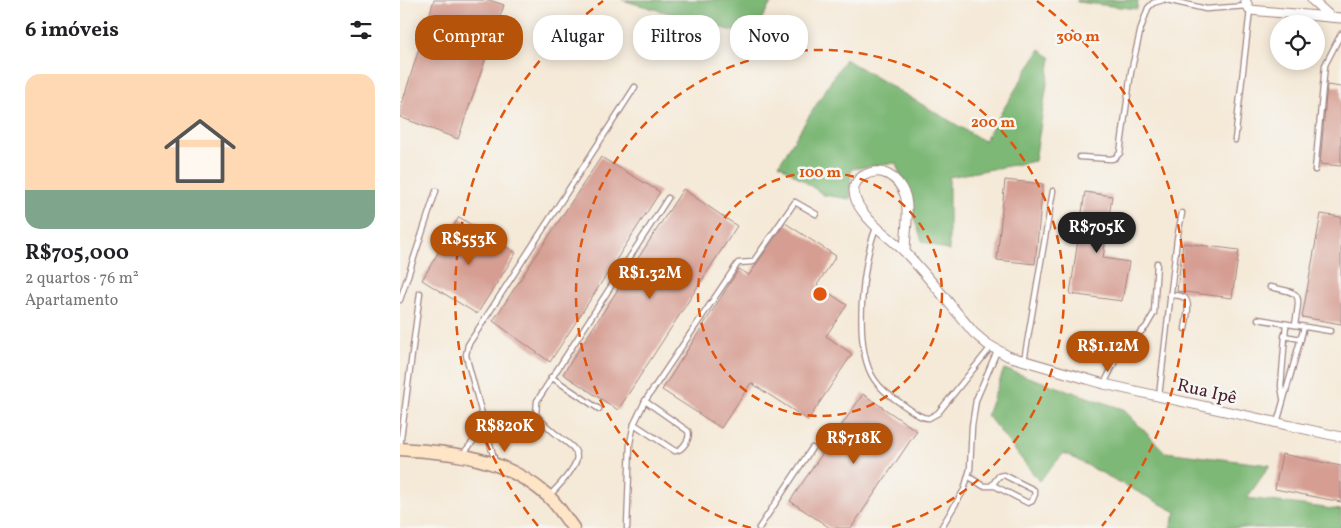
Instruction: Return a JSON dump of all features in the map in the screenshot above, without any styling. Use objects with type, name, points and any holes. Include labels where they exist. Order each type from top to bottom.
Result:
[{"type":"street","points":[[1312,0],[1331,17]]},
{"type":"street","points":[[1247,5],[1341,18]]},
{"type":"street","name":"Rua Ipê","points":[[905,252],[907,213],[905,196],[900,185],[893,177],[886,173],[877,171],[867,173],[859,178],[854,186],[859,206],[877,227],[905,252],[974,333],[994,349],[1024,361],[1104,384],[1341,437]]},
{"type":"street","points":[[400,447],[462,456],[496,464],[511,470],[548,496],[573,528]]},
{"type":"lane","points":[[1080,158],[1111,159],[1120,153],[1131,72],[1141,28],[1148,8],[1153,3],[1165,0],[1206,9],[1247,5],[1235,140]]},
{"type":"lane","points":[[1182,0],[1186,5]]},
{"type":"lane","points":[[1315,170],[1325,65],[1341,34]]},
{"type":"lane","points":[[1334,48],[1341,50]]},
{"type":"lane","points":[[496,464],[466,355],[468,345],[635,87]]},
{"type":"lane","points":[[400,300],[436,191]]},
{"type":"lane","points":[[1024,361],[1053,191]]},
{"type":"lane","points":[[548,496],[567,477],[576,465],[577,459],[573,446],[541,421],[536,414],[537,401],[668,198]]},
{"type":"lane","points":[[627,528],[630,443],[634,424],[645,401],[738,263],[753,262],[794,202],[816,214]]},
{"type":"lane","points":[[1159,396],[1177,239],[1182,213]]},
{"type":"lane","points":[[877,227],[869,248],[861,321],[862,346],[867,364],[880,388],[921,417],[929,418],[938,413],[994,349]]},
{"type":"lane","points":[[1104,384],[1119,352],[1146,327],[1154,313],[1157,263]]},
{"type":"lane","points":[[1270,287],[1293,292],[1297,297],[1295,325]]},
{"type":"lane","points":[[400,447],[420,293]]},
{"type":"lane","points":[[1170,295],[1183,297],[1188,302],[1185,329]]},
{"type":"lane","points":[[1258,319],[1330,331]]},
{"type":"lane","points":[[1283,399],[1281,386],[1286,324]]},
{"type":"lane","points":[[1277,423],[1304,327]]},
{"type":"lane","points":[[1284,336],[1301,339]]},
{"type":"lane","points":[[940,528],[964,490],[968,476],[973,414],[994,349]]},
{"type":"lane","points":[[551,377],[599,409]]},
{"type":"lane","points":[[634,424],[675,451],[681,449],[688,438],[688,431],[645,401]]},
{"type":"lane","points":[[462,456],[486,427]]},
{"type":"lane","points":[[759,528],[812,448]]},
{"type":"lane","points":[[968,476],[983,486],[992,485],[1028,503],[1032,501],[1036,494],[1034,490],[1004,475],[999,476],[992,485]]},
{"type":"green space","points":[[622,0],[773,0],[764,15],[730,15],[730,30],[720,27],[720,15],[676,15]]},
{"type":"green space","points":[[1077,0],[1138,0],[1137,9],[1077,2]]},
{"type":"green space","points":[[1040,49],[1051,58],[1035,161],[949,177],[949,251],[922,241],[896,163],[851,169],[850,199],[824,195],[779,164],[845,59],[984,141]]},
{"type":"green space","points":[[1004,369],[1123,409],[1165,452],[1270,465],[1247,498],[1341,510],[1341,528],[1170,528],[1176,512],[1064,453],[1039,481],[987,415]]},
{"type":"building","points":[[434,0],[489,0],[504,5],[501,15],[429,15]]},
{"type":"building","points":[[415,60],[485,60],[458,139],[400,117],[400,110]]},
{"type":"building","points":[[1327,85],[1341,87],[1341,166],[1320,164]]},
{"type":"building","points":[[601,157],[660,192],[550,362],[493,321]]},
{"type":"building","points":[[1005,180],[1043,184],[1035,264],[997,260]]},
{"type":"building","points":[[683,189],[737,226],[618,410],[563,374]]},
{"type":"building","points":[[1085,192],[1112,196],[1103,258],[1129,262],[1122,301],[1070,294]]},
{"type":"building","points":[[1321,214],[1341,217],[1341,324],[1302,317]]},
{"type":"building","points":[[459,217],[516,253],[477,314],[422,280]]},
{"type":"building","points":[[785,223],[836,256],[817,285],[847,305],[826,336],[852,354],[808,420],[751,383],[721,428],[662,390],[739,269],[749,275]]},
{"type":"building","points":[[1183,243],[1239,250],[1232,298],[1177,291]]},
{"type":"building","points":[[863,394],[917,431],[851,528],[830,528],[790,501]]},
{"type":"building","points":[[1282,454],[1341,466],[1341,502],[1275,489]]}]
